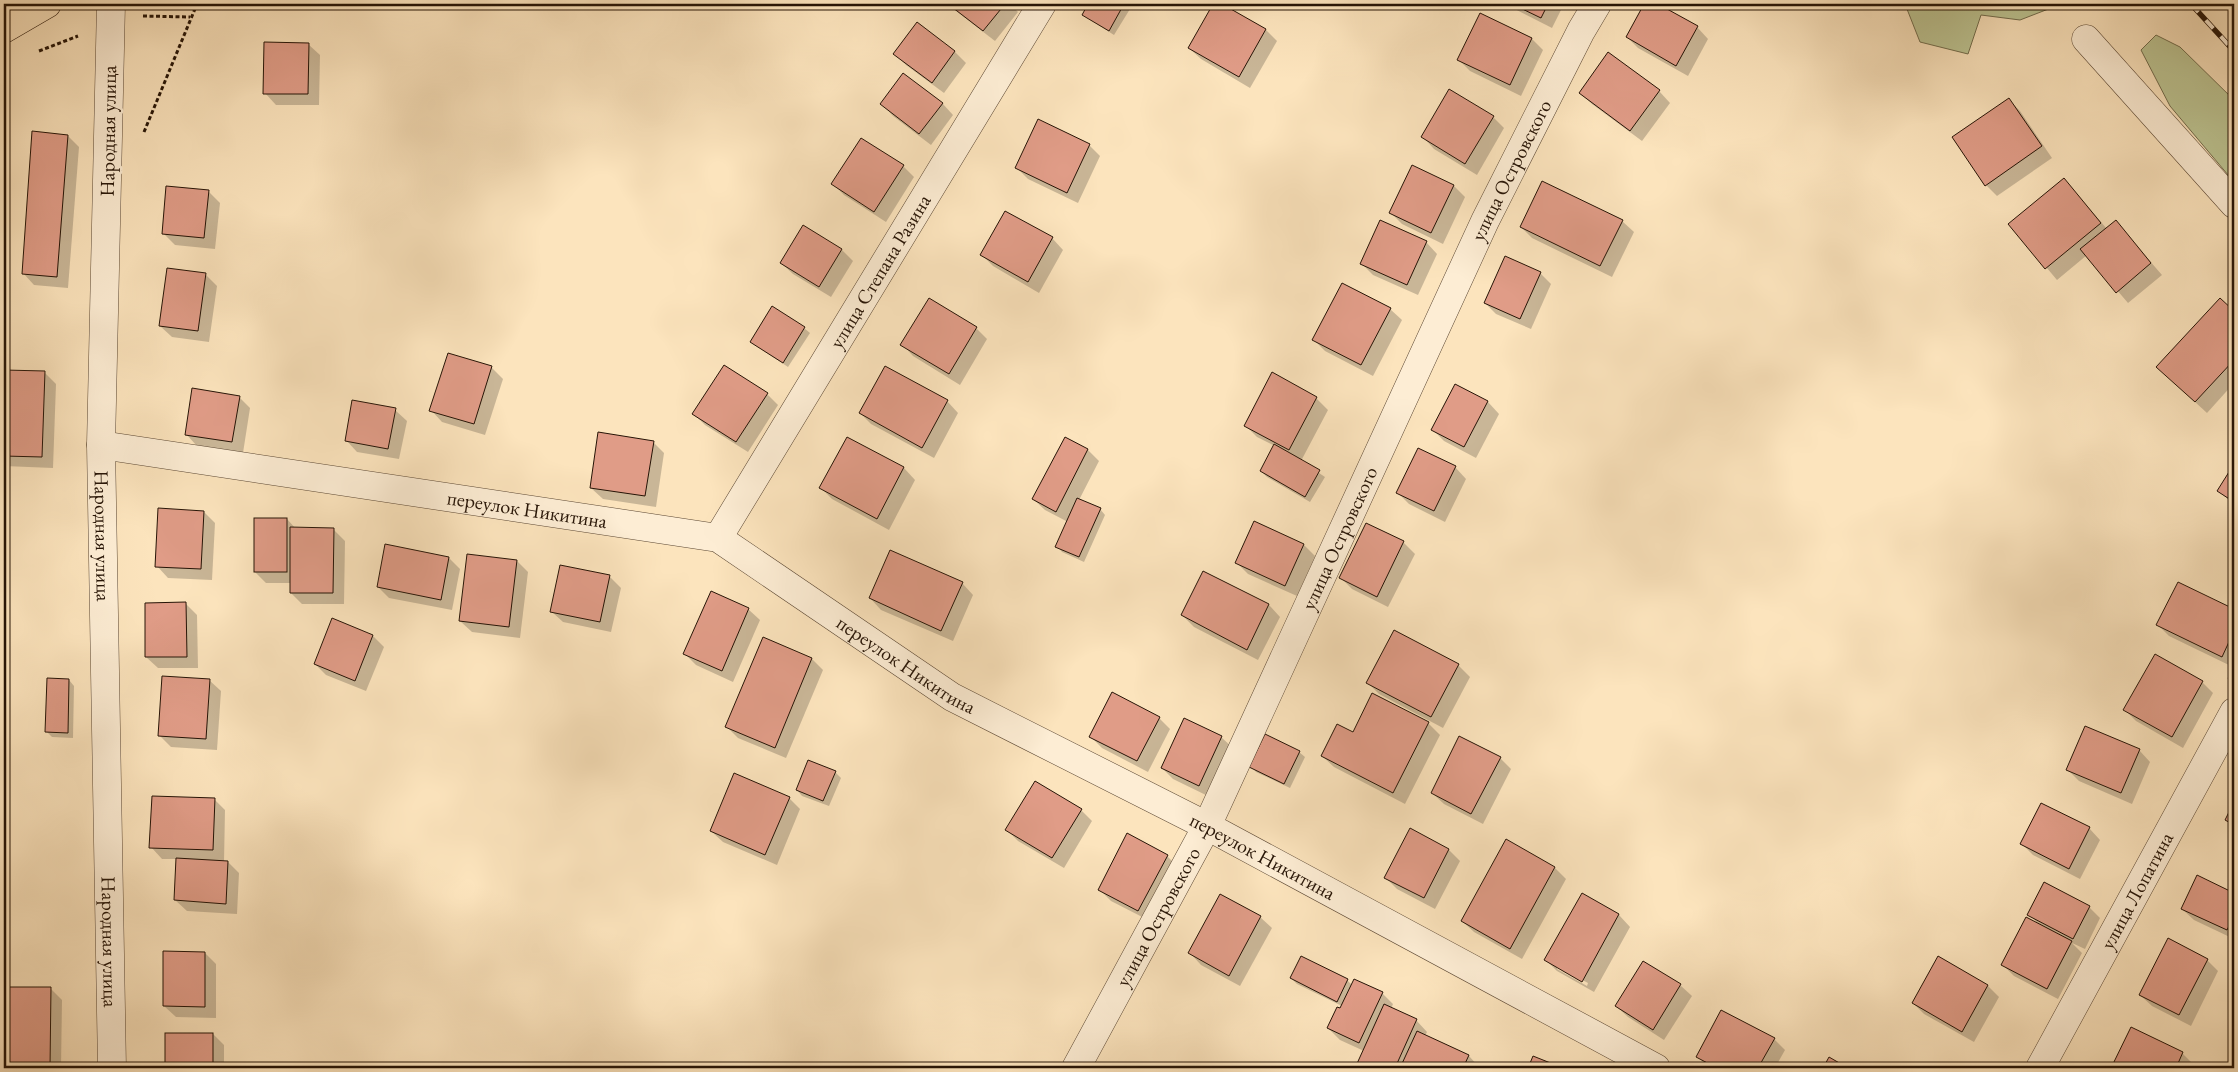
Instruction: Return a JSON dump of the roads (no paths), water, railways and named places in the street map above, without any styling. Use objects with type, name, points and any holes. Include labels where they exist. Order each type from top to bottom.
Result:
[{"type":"main road","points":[[4,29],[47,4]]},
{"type":"street","name":"Народная улица","points":[[111,4],[101,445],[112,1068]]},
{"type":"street","name":"улица Степана Разина","points":[[718,538],[1042,4]]},
{"type":"street","name":"улица Островского","points":[[1076,1068],[1206,826],[1486,221],[1581,31],[1597,4]]},
{"type":"street","points":[[2086,39],[2234,204]]},
{"type":"street","name":"переулок Никитина","points":[[101,445],[718,538],[952,697],[1206,826],[1656,1068]]},
{"type":"street","name":"улица Лопатина","points":[[2040,1068],[2234,712]]},
{"type":"railway","points":[[2191,4],[2234,51]]}]
